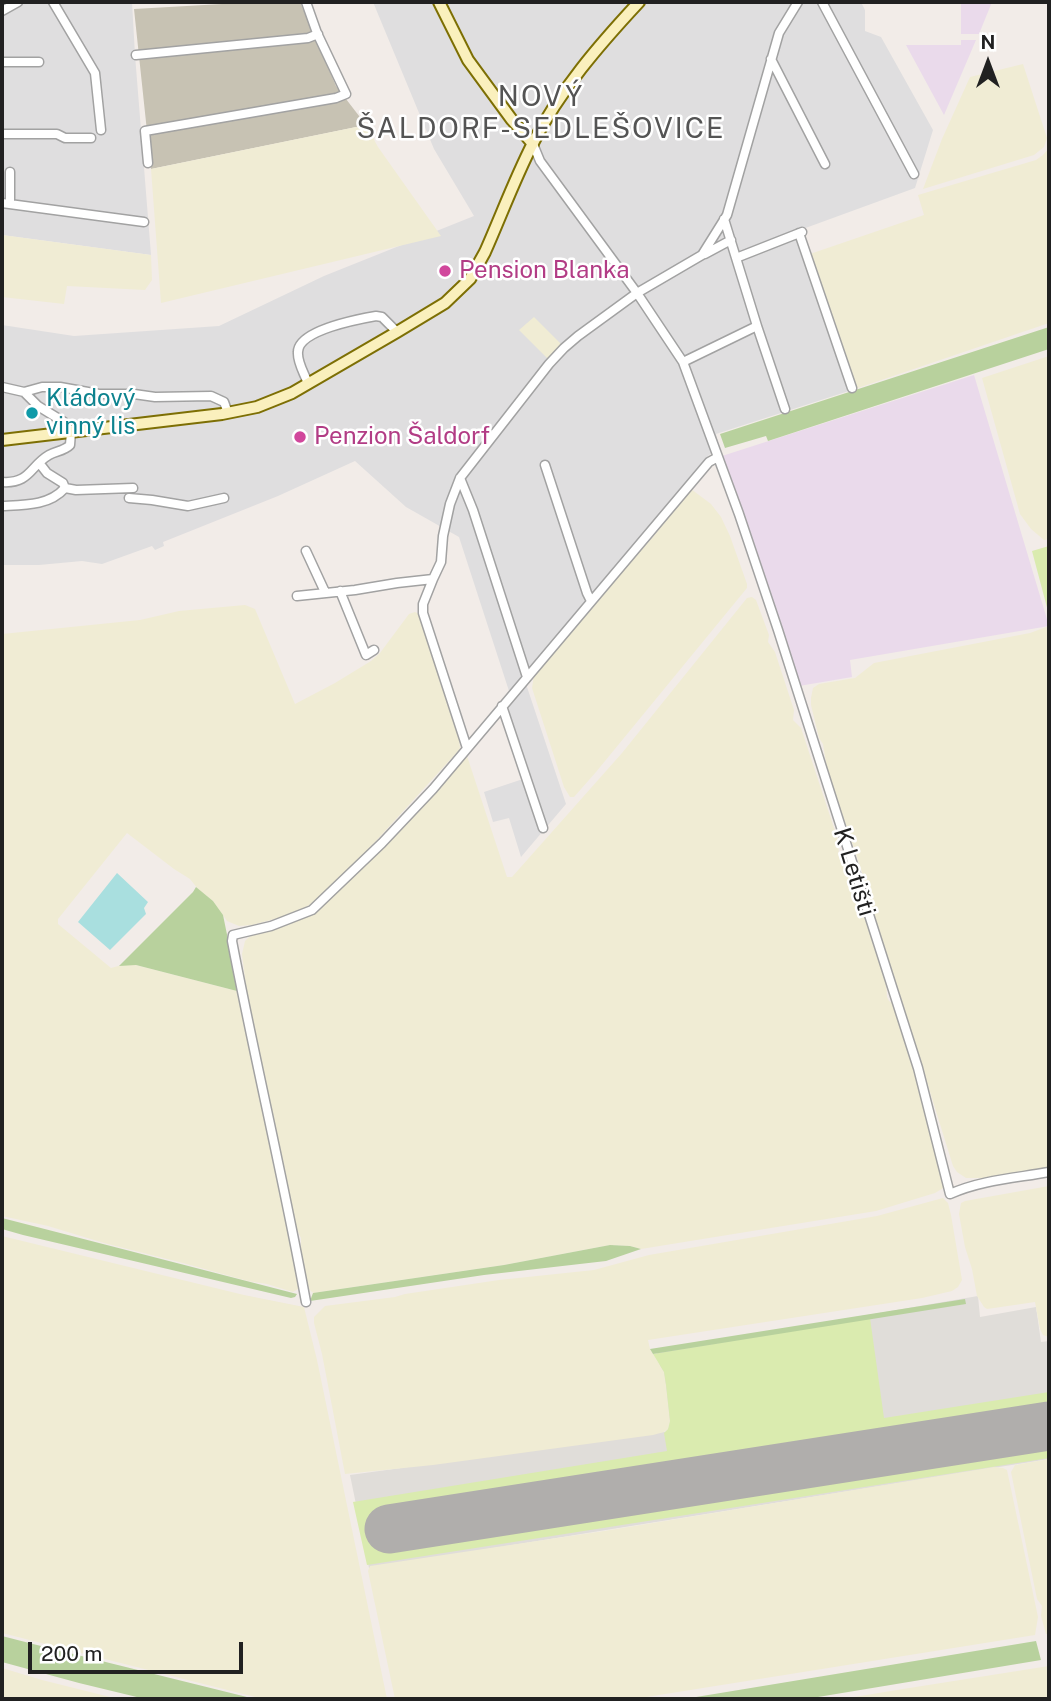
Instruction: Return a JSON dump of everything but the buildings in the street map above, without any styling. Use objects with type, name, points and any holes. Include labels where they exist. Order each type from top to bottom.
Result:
[{"type":"main road","points":[[439,2],[468,60],[533,144]]},
{"type":"main road","points":[[2,440],[228,413],[257,407],[308,384],[444,303],[470,279],[485,252],[533,144],[555,106],[580,69],[639,2]]},
{"type":"street","points":[[2,11],[18,2]]},
{"type":"street","points":[[53,2],[95,73],[101,130]]},
{"type":"street","points":[[148,163],[145,131],[336,98],[346,94],[306,2]]},
{"type":"street","points":[[702,255],[727,215],[779,33],[798,2]]},
{"type":"street","points":[[822,2],[914,174]]},
{"type":"street","points":[[136,55],[308,38],[318,34]]},
{"type":"street","points":[[771,59],[825,164]]},
{"type":"street","points":[[2,62],[39,62]]},
{"type":"street","points":[[2,134],[57,134],[65,138],[91,138]]},
{"type":"street","points":[[306,1302],[236,965],[233,935],[271,926],[312,910],[382,843],[432,789],[709,462],[718,457],[683,362],[637,293],[540,161],[533,144]]},
{"type":"street","points":[[10,172],[6,204],[144,222]]},
{"type":"street","points":[[724,219],[785,409]]},
{"type":"street","points":[[736,258],[801,232],[852,387]]},
{"type":"street","points":[[467,748],[423,613],[423,604],[440,562],[450,504],[460,478],[564,348],[637,293],[731,240]]},
{"type":"street","points":[[308,384],[298,350],[306,338],[338,325],[376,316],[382,317],[397,332]]},
{"type":"street","points":[[683,362],[757,326]]},
{"type":"street","points":[[2,387],[24,392],[42,387],[60,387],[99,394],[211,396],[224,402],[228,413]]},
{"type":"street","points":[[2,482],[18,481],[48,456],[70,445],[71,432],[64,422],[38,406],[24,392]]},
{"type":"street","name":"K Letišti","points":[[718,457],[778,630],[918,1068],[950,1194],[982,1183],[1049,1172]]},
{"type":"street","points":[[40,464],[47,473],[63,483],[65,488]]},
{"type":"street","points":[[545,465],[591,601]]},
{"type":"street","points":[[460,478],[473,510],[527,677]]},
{"type":"street","points":[[65,488],[133,488]]},
{"type":"street","points":[[2,506],[34,505],[56,496],[65,488]]},
{"type":"street","points":[[129,498],[188,506],[224,498]]},
{"type":"street","points":[[306,551],[325,592]]},
{"type":"street","points":[[297,596],[433,579]]},
{"type":"street","points":[[340,591],[366,655],[374,650]]},
{"type":"street","points":[[502,706],[543,828]]},
{"type":"shaded area","points":[[2,2],[132,2],[151,255],[2,235]]},
{"type":"shaded area","points":[[300,2],[336,86],[366,125],[151,169],[134,9]]},
{"type":"shaded area","points":[[373,2],[861,2],[865,10],[865,31],[881,37],[933,130],[915,188],[800,230],[855,389],[716,434],[720,449],[709,455],[523,675],[566,804],[521,857],[509,818],[493,822],[484,792],[529,777],[507,709],[509,691],[459,537],[406,507],[355,461],[278,496],[163,542],[164,546],[155,550],[152,546],[102,564],[82,561],[2,565],[2,325],[74,336],[219,326],[324,276],[474,216],[434,149]]},
{"type":"shaded area","points":[[961,2],[992,2],[979,34],[961,34]]},
{"type":"shaded area","points":[[961,40],[976,40],[944,115],[906,45],[961,45]]},
{"type":"shaded area","points":[[1023,64],[1047,138],[1044,147],[1034,155],[923,189],[970,77]]},
{"type":"shaded area","points":[[366,125],[378,147],[441,236],[161,303],[151,169]]},
{"type":"shaded area","points":[[1049,148],[1049,323],[855,389],[810,254],[924,215],[918,195],[1036,160]]},
{"type":"shaded area","points":[[2,235],[151,255],[152,280],[145,290],[67,286],[64,304],[2,297]]},
{"type":"shaded area","points":[[534,317],[562,345],[549,360],[519,330]]},
{"type":"shaded area","points":[[1049,356],[1049,539],[1044,540],[1020,514],[982,378]]},
{"type":"shaded area","points":[[974,375],[1049,626],[850,660],[852,677],[799,686],[722,456]]},
{"type":"shaded area","points":[[691,489],[711,504],[721,517],[747,588],[596,772],[574,797],[570,797],[564,787],[532,688],[534,675]]},
{"type":"shaded area","points":[[747,598],[756,600],[769,635],[768,642],[775,652],[794,710],[793,720],[801,728],[838,840],[839,856],[845,863],[882,965],[887,997],[894,1004],[931,1120],[932,1140],[945,1187],[935,1193],[876,1211],[641,1249],[610,1245],[504,1265],[313,1293],[309,1289],[301,1259],[301,1238],[295,1226],[248,1003],[242,954],[245,941],[249,937],[315,911],[467,756],[507,877],[512,877],[622,753]]},
{"type":"shaded area","points":[[245,605],[255,609],[295,704],[371,661],[409,614],[419,614],[459,737],[460,749],[340,879],[297,913],[252,925],[239,926],[227,921],[213,901],[190,879],[127,833],[58,919],[58,924],[111,968],[136,965],[237,991],[298,1281],[298,1289],[293,1292],[2,1216],[2,634],[140,620],[179,611]]},
{"type":"shaded area","points":[[1049,626],[1049,1168],[984,1178],[966,1178],[953,1166],[862,872],[827,769],[811,698],[813,688],[819,684],[855,678],[874,663],[1030,633]]},
{"type":"shaded area","points":[[1049,1186],[1049,1337],[1043,1335],[1040,1329],[1035,1302],[987,1309],[984,1307],[977,1296],[959,1214],[961,1203],[965,1201]]},
{"type":"shaded area","points":[[943,1198],[948,1203],[951,1215],[962,1280],[952,1291],[922,1298],[648,1340],[650,1349],[664,1372],[670,1421],[664,1432],[433,1465],[345,1474],[314,1323],[314,1317],[325,1306],[499,1280],[594,1270],[649,1255],[877,1216]]},
{"type":"shaded area","points":[[2,1236],[304,1307],[387,1699],[263,1699],[2,1633]]},
{"type":"shaded area","points":[[978,1296],[980,1317],[1036,1307],[1041,1342],[1049,1341],[1049,1459],[369,1568],[350,1475],[671,1431],[657,1351]]},
{"type":"shaded area","points":[[1049,1459],[1049,1634],[1046,1634],[1011,1472],[1015,1465]]},
{"type":"shaded area","points":[[994,1467],[1007,1470],[1038,1617],[1035,1635],[634,1699],[395,1699],[368,1571],[370,1566]]},
{"type":"shaded area","points":[[1049,1666],[1049,1699],[842,1699],[903,1689]]},
{"type":"shaded area","points":[[2,1668],[42,1680],[118,1699],[2,1699]]},
{"type":"green space","points":[[1049,327],[1049,349],[768,441],[766,436],[725,448],[720,434]]},
{"type":"green space","points":[[1049,546],[1049,615],[1032,551]]},
{"type":"green space","points":[[196,887],[213,901],[223,915],[240,998],[237,991],[136,965],[119,966]]},
{"type":"green space","points":[[2,1218],[297,1294],[291,1298],[23,1235],[2,1229]]},
{"type":"green space","points":[[610,1245],[641,1249],[606,1261],[484,1275],[310,1301],[313,1293],[504,1265]]},
{"type":"green space","points":[[965,1299],[966,1304],[653,1354],[650,1349]]},
{"type":"green space","points":[[870,1318],[884,1418],[1049,1392],[1049,1458],[367,1565],[353,1502],[667,1451],[664,1433],[670,1421],[666,1385],[664,1372],[653,1354]]},
{"type":"green space","points":[[2,1636],[255,1699],[145,1699],[79,1683],[2,1662]]},
{"type":"green space","points":[[1036,1641],[1041,1660],[806,1699],[684,1699]]},
{"type":"water","points":[[117,873],[148,902],[144,908],[146,914],[110,950],[78,922]]},
{"type":"runway","points":[[389,1529],[1049,1426]]},
{"type":"place","name":"Pension Blanka","points":[[445,271]]},
{"type":"place","name":"Kládový vinný lis","points":[[32,413]]},
{"type":"place","name":"Penzion Šaldorf","points":[[300,437]]},
{"type":"district","name":"NOVÝ ŠALDORF-SEDLEŠOVICE","points":[[541,113]]}]
